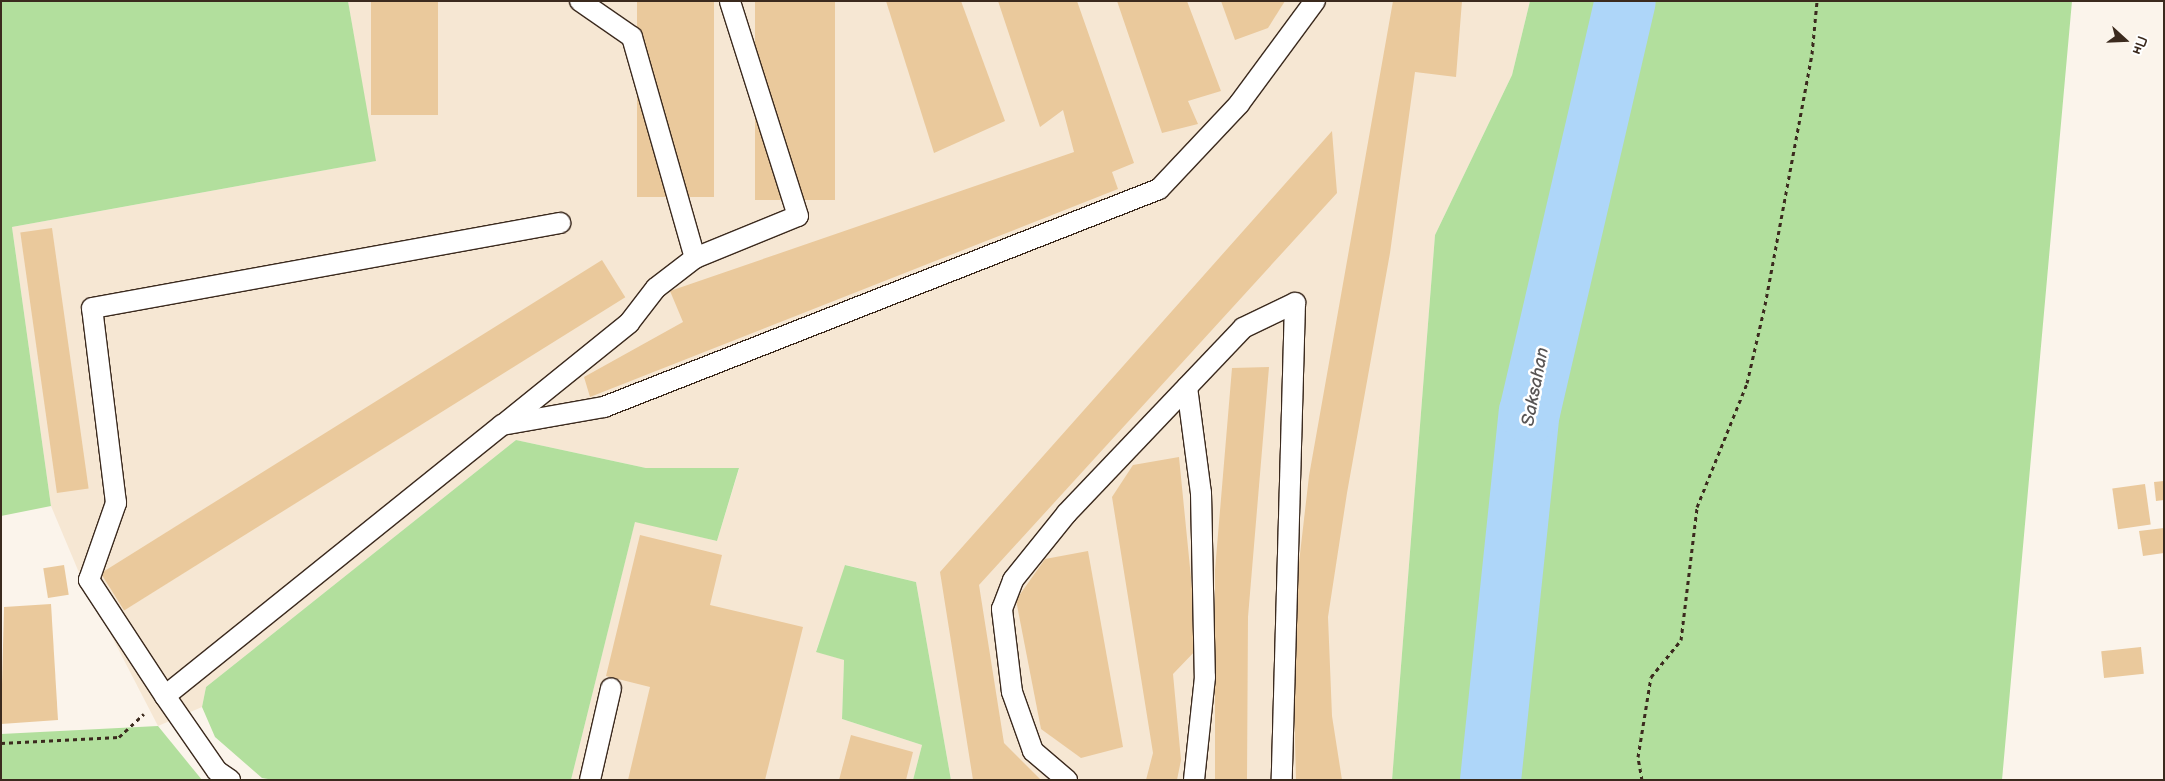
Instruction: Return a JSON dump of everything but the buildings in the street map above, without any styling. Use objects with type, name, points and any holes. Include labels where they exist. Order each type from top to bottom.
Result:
[{"type":"lane","points":[[580,1],[632,37],[695,258]]},
{"type":"lane","points":[[164,696],[629,323],[656,288],[695,258],[798,216],[730,1]]},
{"type":"lane","points":[[502,425],[604,407],[1160,189],[1239,104],[1316,1]]},
{"type":"lane","points":[[230,780],[217,771],[164,696],[90,580],[116,503],[92,308],[560,223]]},
{"type":"lane","points":[[1067,780],[1033,751],[1012,692],[1002,610],[1013,580],[1067,513],[1243,328],[1295,302],[1282,780]]},
{"type":"lane","points":[[1187,387],[1201,493],[1205,668],[1194,780]]},
{"type":"lane","points":[[590,780],[611,688]]},
{"type":"path","points":[[1642,780],[1638,757],[1651,677],[1681,640],[1697,507],[1747,383],[1765,305],[1812,54],[1817,1]]},
{"type":"path","points":[[1,743],[119,737],[164,696]]},
{"type":"shaded area","points":[[348,1],[1530,1],[1512,75],[1435,235],[1392,780],[951,780],[916,582],[846,565],[816,651],[844,660],[842,719],[922,745],[913,780],[571,780],[635,521],[717,541],[739,469],[646,468],[516,440],[206,687],[202,707],[158,726],[80,575],[51,506],[12,227],[375,161]]},
{"type":"green space","points":[[1,1],[348,1],[376,161],[12,227],[51,506],[1,516]]},
{"type":"green space","points":[[1530,1],[2072,1],[2002,780],[1392,780],[1435,235],[1512,75]]},
{"type":"green space","points":[[516,440],[646,468],[739,468],[717,541],[635,522],[571,780],[274,780],[262,778],[215,737],[202,707],[206,687]]},
{"type":"green space","points":[[845,565],[916,582],[951,780],[913,780],[922,745],[842,719],[844,660],[816,652]]},
{"type":"green space","points":[[158,726],[202,780],[1,780],[1,734]]},
{"type":"waterway","name":"Saksahan","points":[[1490,780],[1529,412],[1625,1]]}]
